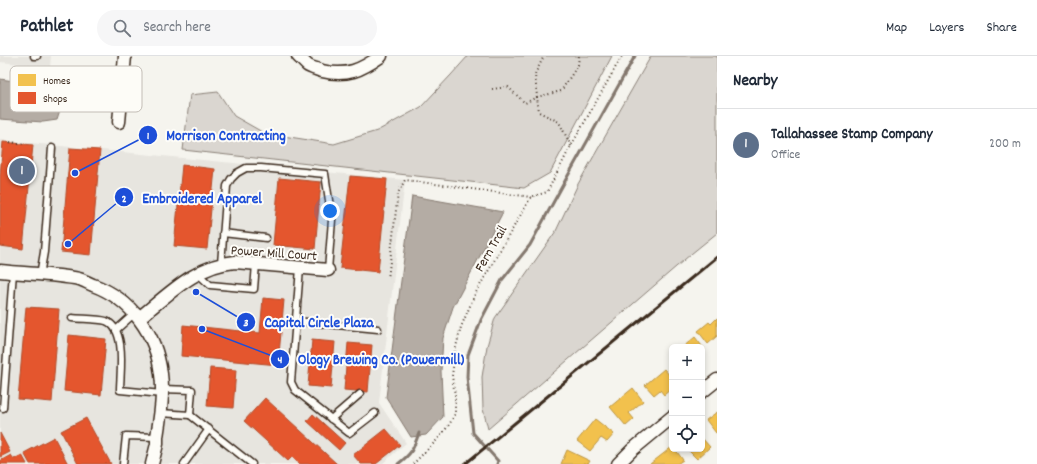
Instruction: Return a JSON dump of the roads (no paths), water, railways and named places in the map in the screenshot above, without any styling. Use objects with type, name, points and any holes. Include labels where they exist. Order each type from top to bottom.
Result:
[{"type":"street","points":[[124,66],[125,56]]},
{"type":"street","points":[[298,56],[308,65],[318,70],[341,74],[351,72],[381,56]]},
{"type":"street","points":[[119,122],[120,112]]},
{"type":"street","name":"Power Mill Court","points":[[137,316],[197,273],[212,266],[235,262],[328,270]]},
{"type":"street","points":[[0,271],[79,280],[102,288],[121,300],[137,316],[147,330],[154,344],[159,360],[161,375],[162,391],[158,437],[152,464]]},
{"type":"street","points":[[705,390],[717,380]]},
{"type":"street","points":[[618,464],[632,450],[669,419]]},
{"type":"lane","points":[[40,275],[44,252],[52,148]]},
{"type":"lane","points":[[221,264],[227,186],[231,178],[246,168],[261,168],[325,174],[332,220],[328,270]]},
{"type":"lane","points":[[223,233],[266,238]]},
{"type":"lane","points":[[197,273],[210,285],[254,289],[256,264]]},
{"type":"lane","points":[[300,268],[291,382],[295,390],[349,433],[375,413]]},
{"type":"lane","points":[[2,408],[13,272]]},
{"type":"lane","points":[[116,330],[137,316]]},
{"type":"lane","points":[[72,318],[105,321],[112,324],[118,332],[120,344],[120,390],[192,390],[190,415]]},
{"type":"lane","points":[[296,321],[378,329]]},
{"type":"lane","points":[[331,419],[360,394]]},
{"type":"lane","points":[[160,413],[190,415],[252,464]]},
{"type":"lane","points":[[184,464],[209,429]]},
{"type":"lane","points":[[123,464],[126,436],[158,437]]},
{"type":"waterway","points":[[497,464],[498,461],[473,433],[467,377],[468,355],[481,320],[502,280],[530,245],[635,56]]},
{"type":"waterway","points":[[398,464],[412,451],[419,433]]},
{"type":"railway","points":[[465,464],[717,257]]},
{"type":"place","name":"Tallahassee Stamp Company","points":[[22,171]]},
{"type":"place","name":"Morrison Contracting","points":[[75,173]]},
{"type":"place","name":"Embroidered Apparel","points":[[68,244]]},
{"type":"place","name":"Capital Circle Plaza","points":[[196,292]]},
{"type":"place","name":"Ology Brewing Co. (Powermill)","points":[[202,329]]}]
